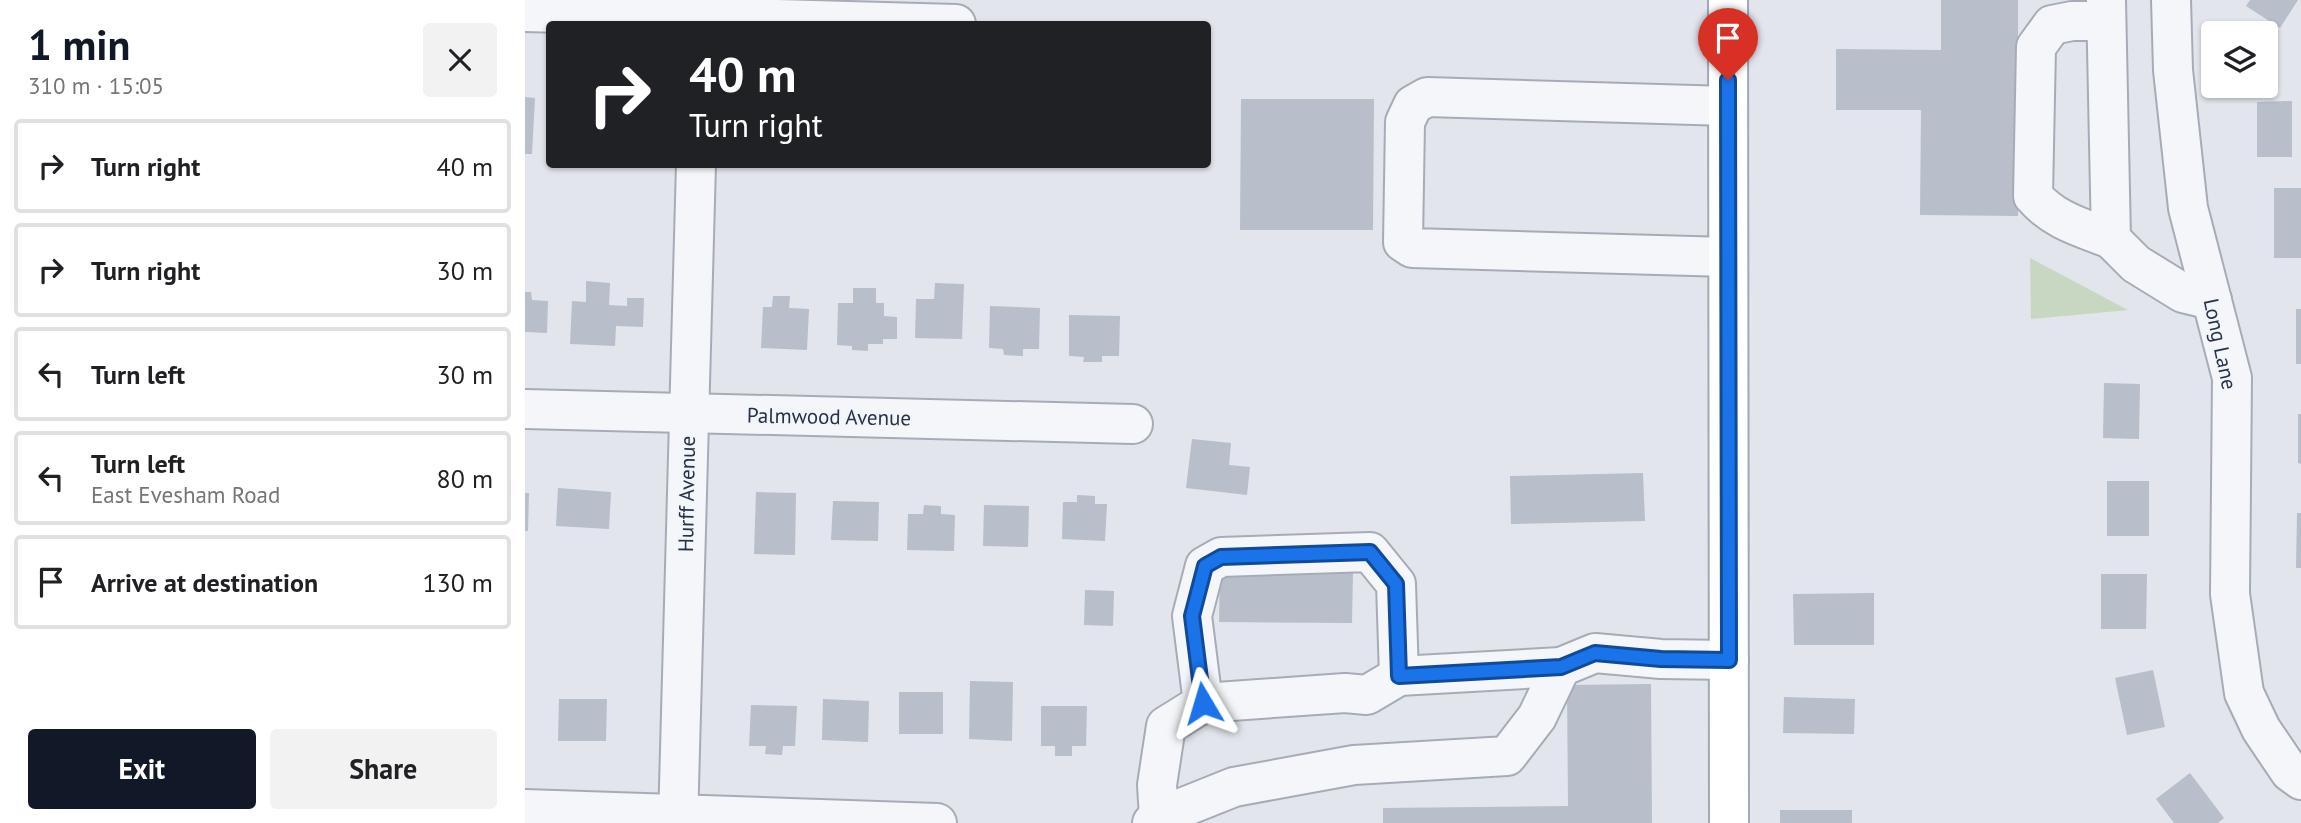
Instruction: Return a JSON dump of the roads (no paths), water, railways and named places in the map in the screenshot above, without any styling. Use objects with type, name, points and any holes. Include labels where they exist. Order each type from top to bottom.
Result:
[{"type":"main road","points":[[1728,0],[1729,823]]},
{"type":"street","name":"Long Lane","points":[[2171,0],[2173,70],[2188,208],[2232,378],[2230,594],[2244,693],[2261,729],[2290,772],[2301,780]]},
{"type":"street","points":[[2111,239],[2106,10],[2052,25],[2036,47],[2033,196],[2047,211],[2111,239],[2136,264],[2183,293],[2212,300]]},
{"type":"street","points":[[525,12],[701,21]]},
{"type":"street","points":[[1728,106],[1427,97],[1413,105],[1405,122],[1403,242],[1412,248],[1728,257]]},
{"type":"street","name":"Hurff Avenue","points":[[678,818],[696,168]]},
{"type":"street","name":"Palmwood Avenue","points":[[525,409],[1133,424]]},
{"type":"street","points":[[1203,703],[1192,616],[1205,566],[1221,557],[1370,552],[1396,584],[1399,676]]},
{"type":"street","points":[[1561,667],[1537,717],[1507,756],[1340,768],[1234,787],[1155,820],[1166,726],[1203,703],[1345,693],[1367,695],[1399,676],[1561,667],[1595,653],[1661,659],[1729,660]]},
{"type":"street","points":[[525,809],[678,818],[937,823]]}]
